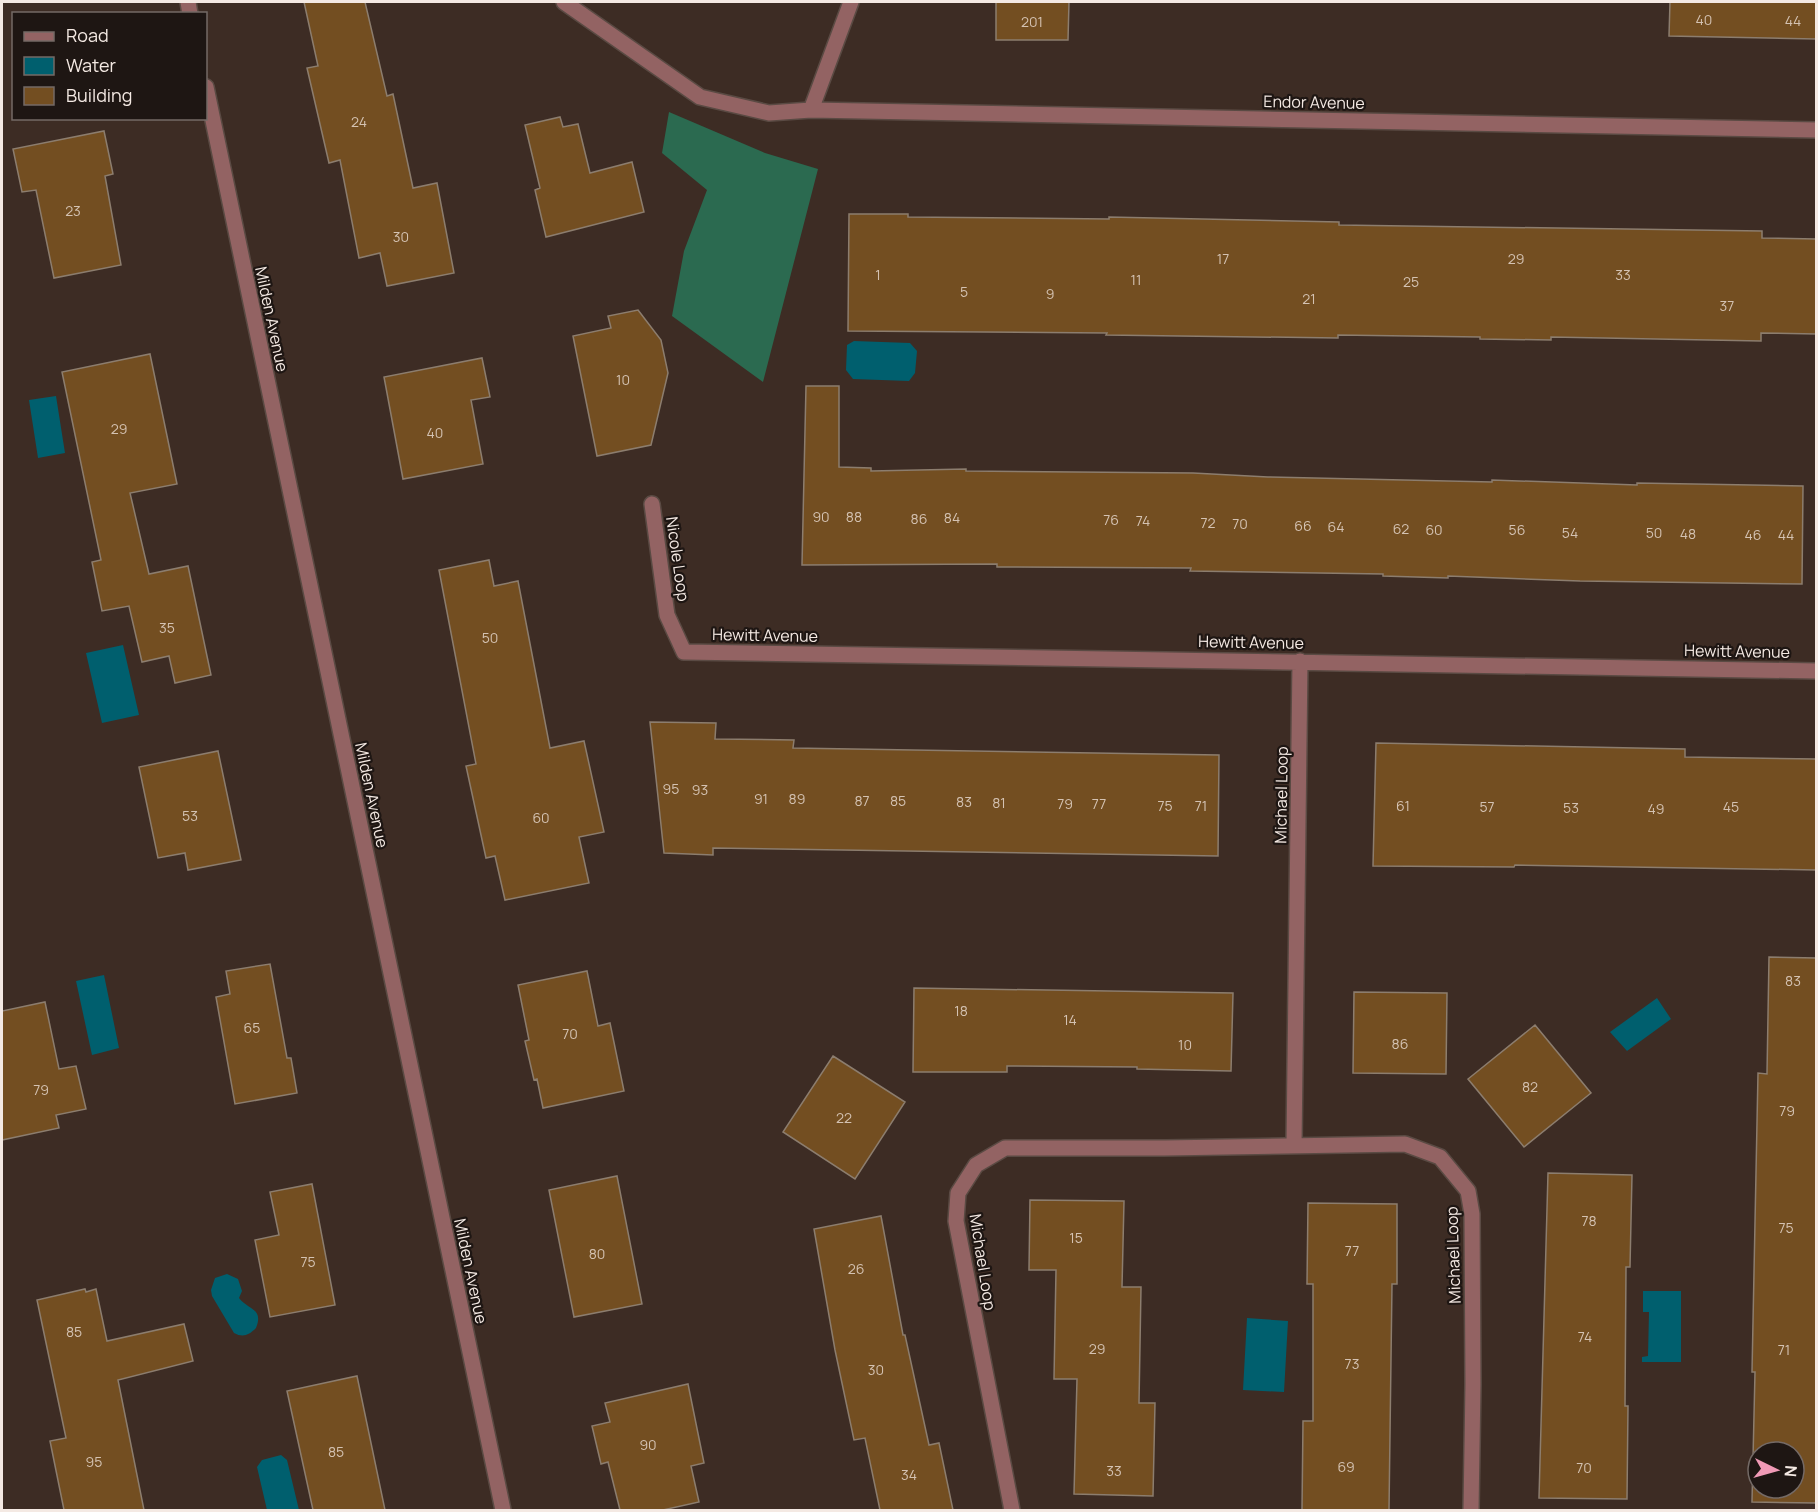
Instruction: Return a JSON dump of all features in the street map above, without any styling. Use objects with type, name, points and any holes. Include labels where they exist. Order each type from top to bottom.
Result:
[{"type":"street","name":"Endor Avenue","points":[[564,2],[700,97],[769,113],[811,110],[1816,130]]},
{"type":"street","points":[[811,110],[851,2]]},
{"type":"street","name":"Milden Avenue","points":[[207,92],[502,1510]]},
{"type":"street","name":"Nicole Loop","points":[[652,504],[667,615],[684,652]]},
{"type":"street","name":"Hewitt Avenue","points":[[684,652],[1816,671]]},
{"type":"street","name":"Michael Loop","points":[[1294,1145],[1300,661]]},
{"type":"street","name":"Michael Loop","points":[[1012,1510],[956,1221],[958,1193],[976,1165],[1005,1148],[1405,1144],[1440,1157],[1468,1191],[1472,1226],[1471,1510]]},
{"type":"green space","points":[[669,112],[765,153],[818,169],[763,382],[672,316],[684,251],[707,190],[662,153]]},
{"type":"water","points":[[854,341],[910,343],[917,351],[915,373],[909,381],[853,379],[846,370],[847,345]]},
{"type":"water","points":[[56,396],[65,453],[38,458],[29,400]]},
{"type":"water","points":[[123,645],[139,715],[102,723],[86,653]]},
{"type":"water","points":[[104,975],[119,1048],[92,1055],[76,981]]},
{"type":"water","points":[[1657,998],[1671,1019],[1627,1051],[1610,1032]]},
{"type":"water","points":[[227,1274],[238,1279],[242,1291],[239,1298],[257,1313],[256,1328],[246,1335],[234,1333],[212,1296],[211,1290],[215,1278]]},
{"type":"water","points":[[1643,1291],[1681,1291],[1681,1362],[1642,1362],[1642,1357],[1648,1356],[1649,1312],[1643,1312]]},
{"type":"water","points":[[1247,1318],[1288,1321],[1284,1392],[1243,1390]]},
{"type":"water","points":[[281,1455],[287,1460],[299,1510],[267,1510],[257,1467],[262,1460]]},
{"type":"building","points":[[304,2],[365,2],[387,96],[393,94],[413,188],[437,183],[454,273],[387,286],[380,253],[359,258],[340,160],[329,163],[307,68],[318,66]]},
{"type":"building","points":[[996,2],[1069,2],[1068,40],[996,40]]},
{"type":"building","points":[[1670,2],[1816,2],[1816,39],[1669,36]]},
{"type":"building","points":[[560,117],[563,127],[578,124],[590,173],[632,162],[644,212],[546,237],[535,190],[540,188],[525,125]]},
{"type":"building","points":[[104,131],[113,174],[105,176],[121,265],[54,278],[36,190],[22,192],[13,149]]},
{"type":"building","points":[[849,214],[908,214],[908,217],[1109,219],[1109,217],[1339,222],[1339,225],[1762,231],[1762,238],[1816,239],[1816,334],[1761,333],[1761,341],[848,331]]},
{"type":"building","points":[[638,310],[661,340],[668,373],[651,445],[597,456],[573,336],[611,328],[608,316]]},
{"type":"building","points":[[150,354],[177,484],[130,493],[149,574],[188,566],[211,675],[175,683],[169,656],[142,662],[129,606],[102,611],[92,562],[101,560],[62,372]]},
{"type":"building","points":[[482,358],[490,397],[471,400],[483,464],[403,479],[384,377]]},
{"type":"building","points":[[806,386],[839,386],[839,467],[871,468],[871,471],[966,469],[966,471],[1193,473],[1268,477],[1492,482],[1492,480],[1637,485],[1637,483],[1803,486],[1802,584],[1580,581],[1448,576],[1448,578],[1383,576],[1383,574],[1190,571],[1191,568],[997,567],[997,564],[802,565]]},
{"type":"building","points":[[489,560],[494,586],[518,581],[550,748],[584,741],[604,832],[579,837],[589,883],[505,900],[495,856],[486,858],[466,766],[476,764],[439,570]]},
{"type":"building","points":[[650,722],[716,723],[715,739],[794,740],[793,748],[1219,755],[1218,856],[713,848],[713,855],[664,853]]},
{"type":"building","points":[[1376,743],[1685,749],[1685,757],[1816,759],[1816,870],[1515,865],[1514,867],[1373,866]]},
{"type":"building","points":[[218,751],[241,860],[188,870],[185,853],[158,858],[139,767]]},
{"type":"building","points":[[1769,957],[1816,958],[1816,1503],[1752,1502],[1752,1500],[1806,1500],[1806,1440],[1753,1440],[1755,1372],[1752,1372],[1758,1073],[1767,1074]]},
{"type":"building","points":[[270,964],[287,1058],[291,1058],[297,1093],[235,1104],[216,997],[230,994],[226,971]]},
{"type":"building","points":[[587,971],[598,1026],[610,1023],[624,1091],[543,1108],[525,1041],[529,1040],[518,985]]},
{"type":"building","points":[[914,988],[1233,993],[1231,1071],[1137,1069],[1137,1067],[1007,1066],[1007,1072],[913,1072]]},
{"type":"building","points":[[1354,992],[1447,993],[1446,1074],[1353,1073]]},
{"type":"building","points":[[45,1002],[59,1069],[76,1066],[86,1109],[56,1115],[59,1128],[2,1140],[2,1011]]},
{"type":"building","points":[[1535,1025],[1591,1093],[1524,1147],[1468,1079]]},
{"type":"building","points":[[833,1056],[905,1102],[855,1179],[783,1132]]},
{"type":"building","points":[[1548,1173],[1632,1175],[1630,1267],[1626,1267],[1627,1499],[1539,1498]]},
{"type":"building","points":[[617,1176],[642,1304],[574,1317],[549,1190]]},
{"type":"building","points":[[312,1184],[335,1305],[270,1317],[255,1240],[279,1235],[270,1192]]},
{"type":"building","points":[[1030,1200],[1124,1201],[1122,1287],[1141,1287],[1139,1403],[1155,1403],[1153,1496],[1074,1494],[1077,1379],[1054,1379],[1056,1270],[1029,1270]]},
{"type":"building","points":[[1308,1203],[1397,1204],[1397,1284],[1392,1284],[1389,1510],[1302,1510],[1303,1421],[1313,1421],[1313,1284],[1307,1284]]},
{"type":"building","points":[[881,1216],[903,1335],[905,1335],[929,1445],[939,1443],[953,1510],[880,1510],[865,1438],[854,1440],[835,1350],[814,1229]]},
{"type":"building","points":[[85,1289],[86,1292],[96,1289],[107,1341],[184,1324],[193,1361],[118,1380],[144,1510],[64,1510],[50,1441],[66,1438],[37,1300]]},
{"type":"building","points":[[357,1376],[385,1510],[313,1510],[287,1391]]},
{"type":"building","points":[[688,1384],[704,1463],[691,1466],[699,1502],[663,1510],[620,1510],[608,1462],[601,1464],[592,1426],[610,1422],[605,1403]]}]
